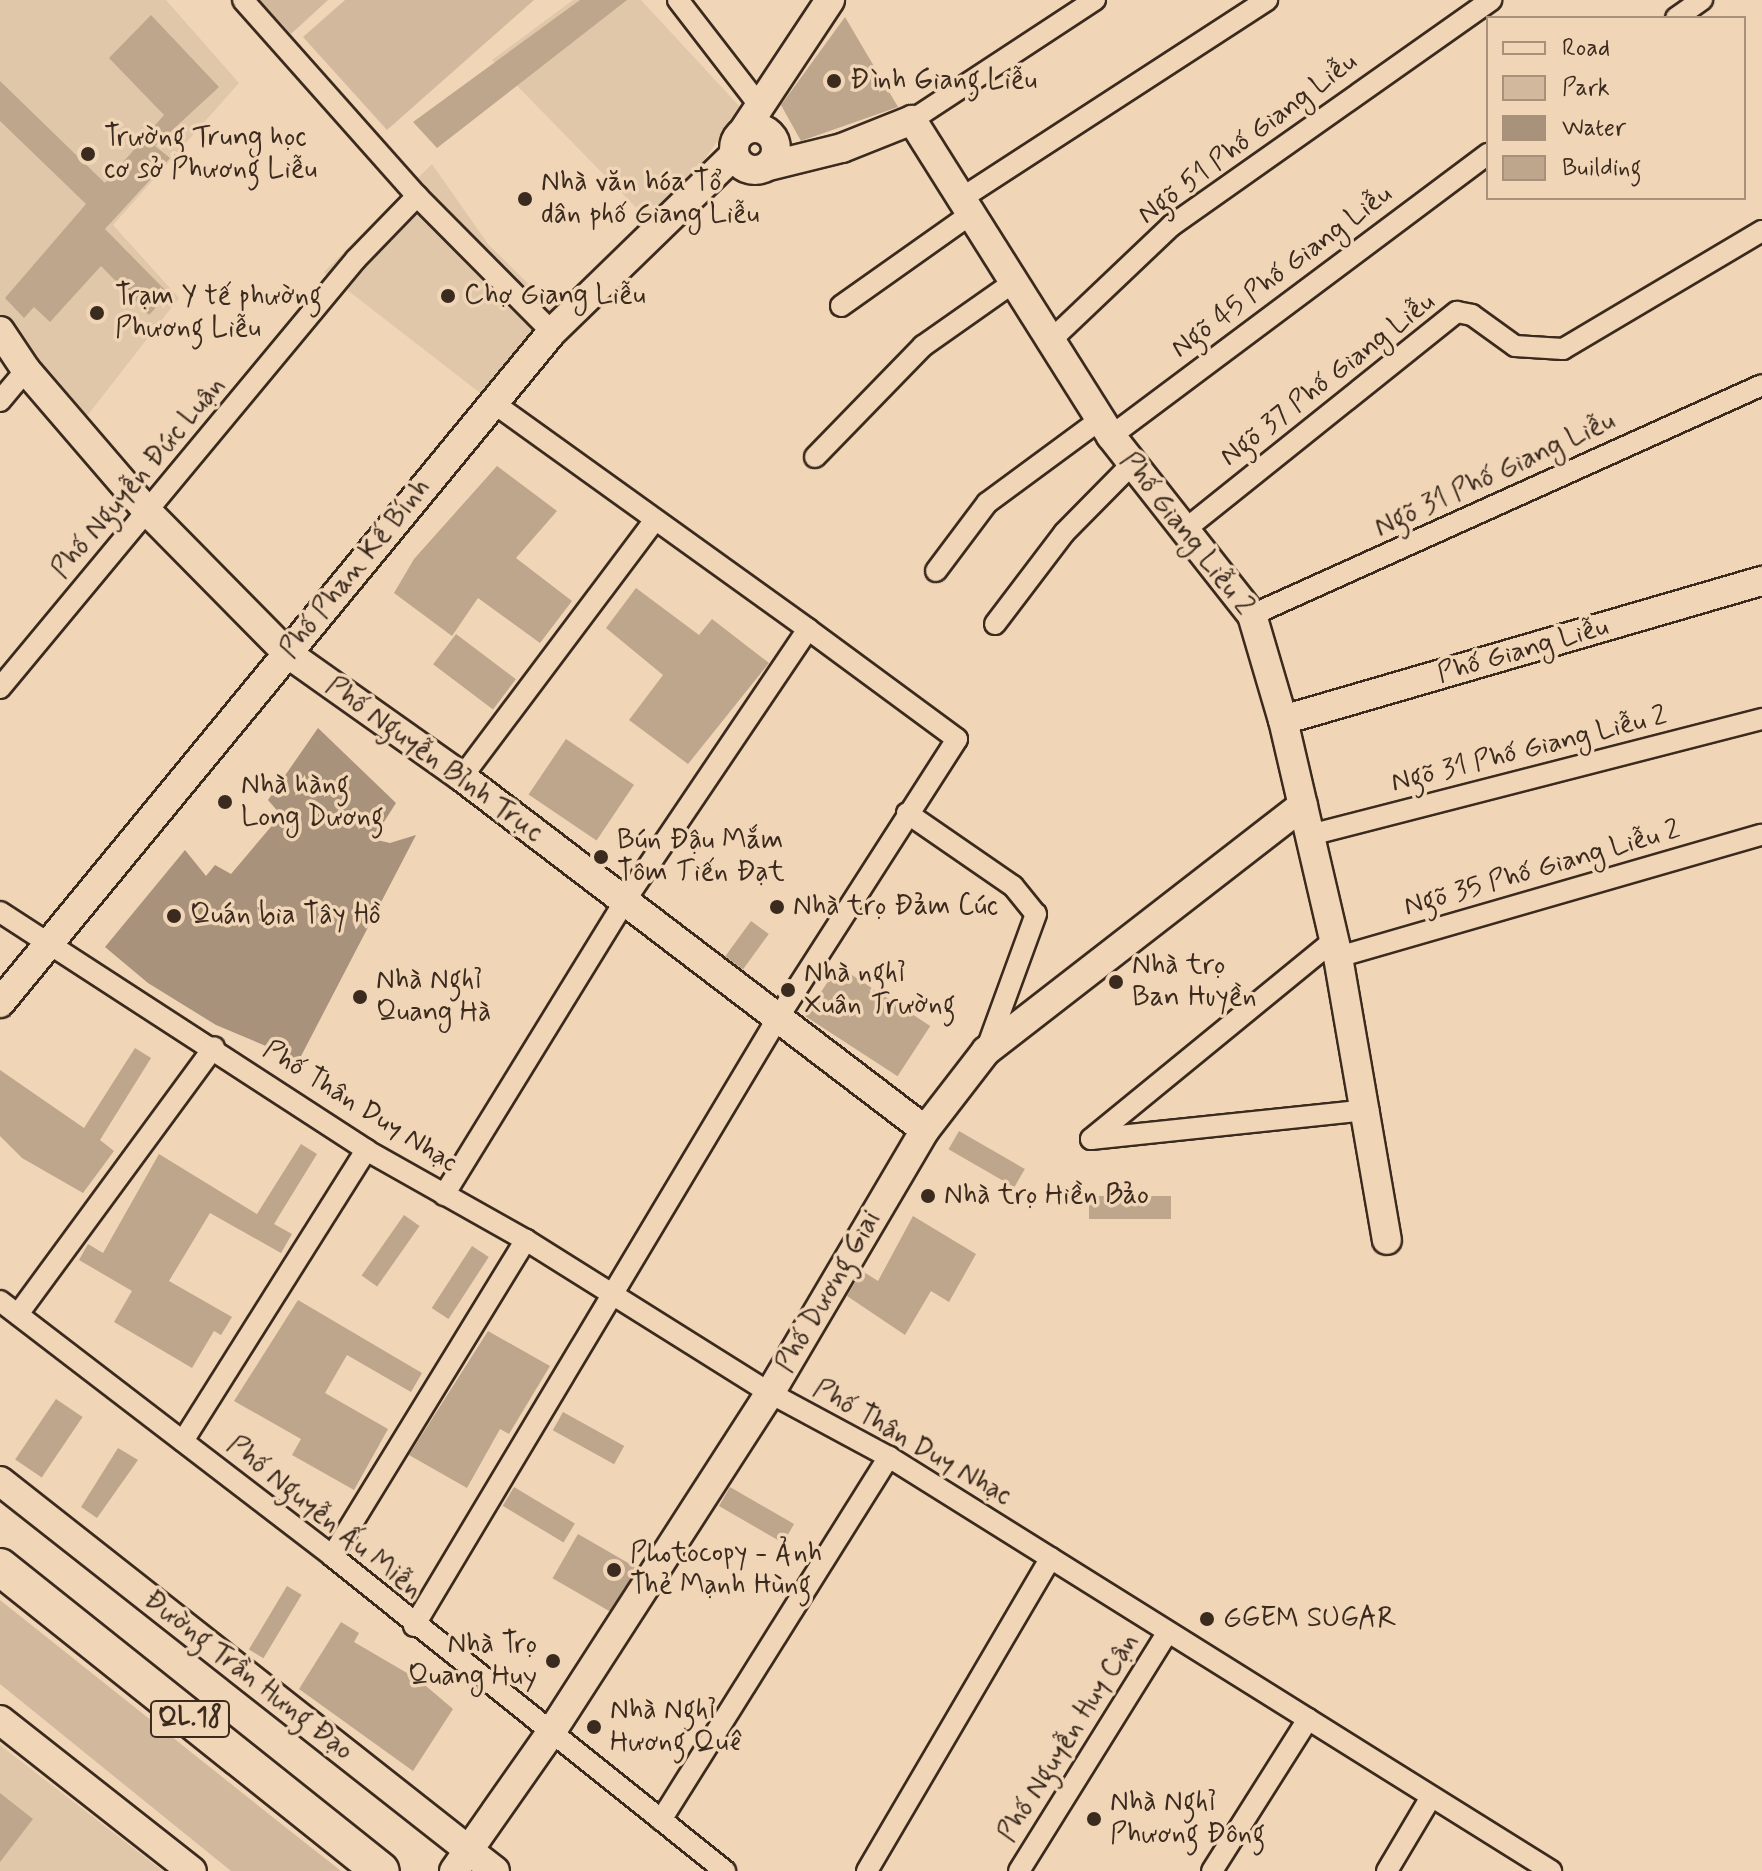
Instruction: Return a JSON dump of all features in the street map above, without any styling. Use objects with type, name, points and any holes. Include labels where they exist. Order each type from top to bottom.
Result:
[{"type":"highway","name":"QL.18","points":[[0,1567],[381,1871]]},
{"type":"main road","name":"Phố Phan Kế Bính","points":[[0,1003],[552,332],[739,143],[830,0]]},
{"type":"main road","points":[[739,143],[750,170],[842,148],[912,120]]},
{"type":"main road","name":"Phố Giang Liễu 2","points":[[912,120],[1131,465],[1187,528],[1252,615],[1283,720],[1336,948],[1368,1110],[1387,1240]]},
{"type":"main road","name":"Phố Nguyễn Bỉnh Trục","points":[[0,331],[26,370],[148,512],[287,653],[462,777],[776,1021],[925,1130]]},
{"type":"main road","name":"Phố Giang Liễu","points":[[1283,720],[1762,581]]},
{"type":"main road","name":"Phố Dương Giai","points":[[462,1861],[552,1731],[770,1393],[925,1130],[986,1051],[1303,805]]},
{"type":"main road","name":"Đường Trần Hưng Đạo","points":[[0,1481],[462,1861],[495,1871]]},
{"type":"main road","points":[[0,1720],[192,1871]]},
{"type":"street","points":[[243,0],[417,196],[552,332]]},
{"type":"street","points":[[678,0],[760,106]]},
{"type":"street","points":[[912,120],[1095,0]]},
{"type":"street","points":[[841,306],[967,206],[1267,0]]},
{"type":"street","name":"Ngõ 51 Phố Giang Liễu","points":[[1051,340],[1171,226],[1491,0]]},
{"type":"street","points":[[1679,16],[1702,0]]},
{"type":"street","name":"Ngõ 45 Phố Giang Liễu","points":[[936,571],[987,503],[1106,428],[1486,155]]},
{"type":"street","name":"Phố Nguyễn Đức Luận","points":[[0,688],[356,259],[417,196]]},
{"type":"street","name":"Ngõ 37 Phố Giang Liễu","points":[[1187,528],[1457,312],[1472,315],[1515,346],[1563,349],[1762,231]]},
{"type":"street","points":[[815,457],[923,346],[1014,282]]},
{"type":"street","points":[[0,401],[26,370]]},
{"type":"street","name":"Ngõ 31 Phố Giang Liễu","points":[[1252,615],[1762,385]]},
{"type":"street","points":[[414,1626],[776,1021],[957,739],[493,403]]},
{"type":"street","points":[[995,624],[1064,533],[1131,465]]},
{"type":"street","points":[[462,777],[654,521]]},
{"type":"street","points":[[444,1195],[624,902],[808,629]]},
{"type":"street","name":"Ngõ 31 Phố Giang Liễu 2","points":[[1310,835],[1762,719]]},
{"type":"street","points":[[907,813],[1013,886],[1036,914],[986,1051]]},
{"type":"street","name":"Ngõ 35 Phố Giang Liễu 2","points":[[1336,948],[1762,835]]},
{"type":"street","name":"Phố Thân Duy Nhạc","points":[[0,912],[214,1047],[366,1150],[526,1240],[770,1393],[889,1457],[1051,1558],[1166,1635],[1308,1719],[1551,1871]]},
{"type":"street","points":[[1336,948],[1091,1139],[1368,1110]]},
{"type":"street","points":[[18,1314],[214,1047]]},
{"type":"street","points":[[183,1441],[366,1150]]},
{"type":"street","points":[[332,1556],[526,1240]]},
{"type":"street","name":"Phố Nguyễn Ấu Miễn","points":[[0,1301],[332,1556],[414,1626],[552,1731],[725,1871]]},
{"type":"street","points":[[661,1820],[889,1457]]},
{"type":"street","points":[[867,1871],[1051,1558]]},
{"type":"street","name":"Phố Nguyễn Huy Cận","points":[[1019,1871],[1166,1635]]},
{"type":"street","points":[[1212,1871],[1308,1719]]},
{"type":"street","points":[[1387,1871],[1431,1797]]},
{"type":"shaded area","name":"Trường Trung học cơ sở Phương Liễu","points":[[0,0],[166,0],[239,83],[113,225],[179,298],[87,416],[0,316]]},
{"type":"shaded area","points":[[573,0],[641,0],[741,108],[656,228],[492,60]]},
{"type":"shaded area","name":"Chợ Giang Liễu","points":[[432,164],[488,244],[565,320],[493,403],[324,272]]},
{"type":"shaded area","points":[[0,1745],[163,1871],[0,1871]]},
{"type":"green space","points":[[260,0],[328,0],[291,34]]},
{"type":"green space","points":[[345,0],[534,0],[387,130],[303,37]]},
{"type":"green space","points":[[0,1600],[341,1871],[231,1871],[0,1684]]},
{"type":"water","points":[[318,728],[396,803],[373,839],[390,843],[416,835],[299,1060],[216,1025],[148,983],[105,947],[185,850],[206,876],[215,865],[231,874],[281,815],[268,800]]},
{"type":"building","points":[[580,0],[627,0],[437,148],[413,122]]},
{"type":"building","points":[[151,15],[219,87],[155,146],[170,158],[105,229],[169,294],[149,315],[101,266],[50,322],[34,307],[24,318],[5,298],[86,204],[0,121],[0,81],[105,183],[164,115],[109,58]]},
{"type":"building","name":"Đình Giang Liễu","points":[[845,17],[898,107],[801,141],[781,105]]},
{"type":"building","points":[[497,466],[557,511],[516,558],[572,601],[540,643],[478,598],[452,636],[394,593],[414,559]]},
{"type":"building","points":[[636,588],[699,635],[712,619],[769,663],[688,764],[629,720],[663,675],[606,628]]},
{"type":"building","points":[[456,634],[516,679],[493,709],[433,664]]},
{"type":"building","points":[[566,739],[634,785],[597,840],[529,795]]},
{"type":"building","points":[[751,921],[769,934],[743,970],[725,957]]},
{"type":"building","points":[[838,966],[930,1026],[898,1076],[805,1016]]},
{"type":"building","points":[[135,1048],[151,1058],[100,1140],[114,1151],[83,1193],[22,1158],[0,1136],[0,1070],[84,1128]]},
{"type":"building","points":[[959,1131],[1025,1169],[1014,1187],[948,1149]]},
{"type":"building","points":[[301,1144],[317,1154],[274,1224],[292,1234],[281,1253],[210,1213],[169,1281],[232,1317],[221,1335],[214,1331],[192,1368],[114,1322],[132,1291],[79,1260],[88,1244],[103,1253],[159,1154],[257,1214]]},
{"type":"building","points":[[1089,1196],[1171,1196],[1171,1219],[1089,1219]]},
{"type":"building","points":[[404,1215],[420,1226],[377,1287],[362,1276]]},
{"type":"building","points":[[913,1216],[976,1254],[949,1302],[931,1291],[905,1335],[847,1296],[862,1271],[878,1281]]},
{"type":"building","points":[[472,1246],[489,1257],[448,1319],[432,1308]]},
{"type":"building","points":[[298,1300],[422,1373],[411,1392],[347,1355],[325,1393],[388,1429],[354,1490],[292,1455],[301,1439],[234,1401]]},
{"type":"building","points":[[488,1331],[550,1366],[509,1434],[500,1429],[467,1488],[409,1455]]},
{"type":"building","points":[[56,1399],[83,1417],[42,1477],[15,1460]]},
{"type":"building","points":[[563,1412],[624,1446],[614,1464],[553,1430]]},
{"type":"building","points":[[118,1448],[138,1460],[97,1518],[81,1507]]},
{"type":"building","points":[[514,1487],[575,1524],[564,1542],[503,1506]]},
{"type":"building","points":[[730,1487],[794,1524],[783,1543],[719,1506]]},
{"type":"building","points":[[578,1534],[637,1568],[611,1612],[552,1578]]},
{"type":"building","points":[[287,1586],[302,1595],[263,1658],[249,1649]]},
{"type":"building","points":[[341,1622],[359,1633],[354,1642],[419,1680],[453,1709],[413,1771],[299,1689]]},
{"type":"building","points":[[0,1793],[33,1819],[0,1862]]},
{"type":"place","name":"Đình Giang Liễu","points":[[834,81]]},
{"type":"place","name":"Trường Trung học cơ sở Phương Liễu","points":[[88,154]]},
{"type":"place","name":"Nhà văn hóa Tổ dân phố Giang Liễu","points":[[525,199]]},
{"type":"place","name":"Chợ Giang Liễu","points":[[448,296]]},
{"type":"place","name":"Trạm Y tế phường Phương Liễu","points":[[97,313]]},
{"type":"place","name":"Nhà hàng Long Dương","points":[[225,802]]},
{"type":"place","name":"Bún Đậu Mắm Tôm Tiến Đạt","points":[[601,857]]},
{"type":"place","name":"Nhà trọ Đảm Cúc","points":[[777,907]]},
{"type":"place","name":"Quán bia Tây Hồ","points":[[174,916]]},
{"type":"place","name":"Nhà trọ Ban Huyền","points":[[1116,982]]},
{"type":"place","name":"Nhà nghỉ Xuân Trường","points":[[788,990]]},
{"type":"place","name":"Nhà Nghỉ Quang Hà","points":[[360,997]]},
{"type":"place","name":"Nhà trọ Hiền Bảo","points":[[928,1196]]},
{"type":"place","name":"Photocopy - Ảnh Thẻ Mạnh Hùng","points":[[614,1570]]},
{"type":"place","name":"GGEM SUGAR","points":[[1207,1619]]},
{"type":"place","name":"Nhà Trọ Quang Huy","points":[[553,1661]]},
{"type":"place","name":"Nhà Nghỉ Hương Quê","points":[[594,1727]]},
{"type":"place","name":"Nhà Nghỉ Phương Đông","points":[[1094,1819]]}]
